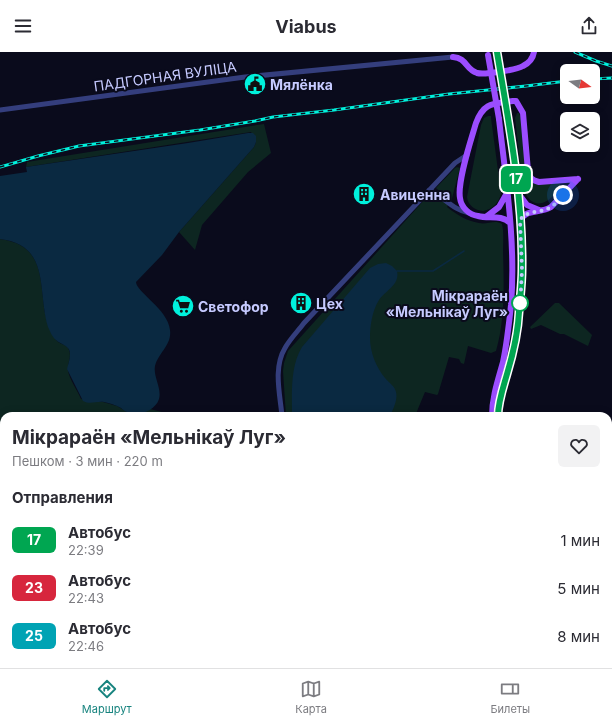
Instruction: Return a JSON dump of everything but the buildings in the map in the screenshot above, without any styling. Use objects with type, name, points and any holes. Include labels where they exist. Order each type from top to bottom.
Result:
[{"type":"main road","points":[[458,55],[470,69],[481,74],[524,66],[534,52]]},
{"type":"main road","points":[[497,53],[508,118],[517,190],[522,270],[519,317],[513,352],[500,400],[498,412]]},
{"type":"main road","points":[[488,54],[499,120],[508,191],[512,270],[508,332],[502,363],[488,412]]},
{"type":"main road","points":[[510,223],[501,218],[476,216],[470,213],[462,204],[459,194],[467,155],[476,123],[479,114],[488,105],[516,101],[523,113],[528,171],[531,178],[538,182],[578,179],[551,207],[527,214],[520,220]]},
{"type":"main road","points":[[517,190],[524,202],[539,210]]},
{"type":"main road","points":[[485,217],[499,207],[508,191]]},
{"type":"main road","points":[[492,412],[493,399]]},
{"type":"street","name":"ПАДГОРНАЯ ВУЛІЦА","points":[[0,110],[246,77],[458,55]]},
{"type":"street","points":[[282,412],[278,376],[280,360],[285,348],[304,323],[455,162],[467,155]]},
{"type":"street","points":[[429,190],[457,209],[470,213]]},
{"type":"green space","points":[[517,113],[519,113],[521,118],[528,179],[536,183],[556,182],[560,184],[558,191],[544,202],[536,203],[532,201],[528,198],[523,187],[515,118]]},
{"type":"green space","points":[[491,116],[501,193],[499,200],[495,205],[490,209],[483,211],[472,207],[467,197],[481,125],[484,118]]},
{"type":"green space","points":[[264,124],[271,153],[248,172],[202,225],[195,250],[179,232],[254,147],[256,142],[251,132],[26,167],[27,162]]},
{"type":"green space","points":[[457,167],[460,168],[451,202],[436,188]]},
{"type":"green space","points":[[431,196],[438,197],[448,205],[447,207],[458,215],[475,222],[497,222],[502,224],[504,276],[503,302],[501,327],[496,351],[491,353],[468,346],[464,364],[461,363],[459,359],[449,357],[438,394],[425,392],[417,412],[286,412],[283,371],[288,351],[425,199]]},
{"type":"green space","points":[[0,239],[21,246],[29,251],[34,258],[40,276],[46,317],[51,331],[56,339],[69,350],[70,355],[68,371],[81,399],[103,402],[117,406],[127,412],[0,412]]},
{"type":"green space","points":[[555,303],[559,303],[592,335],[588,346],[541,325],[531,329],[530,327]]},
{"type":"green space","points":[[150,409],[162,412],[143,412]]},
{"type":"water","points":[[248,133],[253,133],[256,136],[254,147],[179,232],[162,255],[136,282],[141,291],[164,315],[170,330],[167,345],[155,366],[155,374],[160,395],[157,403],[146,412],[127,412],[108,403],[88,403],[83,401],[67,369],[70,356],[69,349],[55,339],[48,327],[39,272],[35,260],[27,250],[16,243],[0,239],[0,176],[27,172],[26,167]]},
{"type":"water","points":[[386,263],[397,271],[394,284],[382,296],[377,304],[370,329],[371,349],[376,364],[396,392],[396,401],[392,412],[292,412],[292,389],[295,363],[302,347],[370,268],[378,264]]},
{"type":"waterway","points":[[397,271],[433,271],[464,251]]},
{"type":"railway","points":[[575,52],[612,66]]},
{"type":"railway","points":[[600,79],[612,78]]},
{"type":"railway","points":[[0,167],[79,146],[200,130],[273,117],[449,94],[560,82]]},
{"type":"bus line","name":"17","points":[[497,52],[508,118],[517,190],[522,270],[519,317],[516,336],[498,412]]},
{"type":"place","name":"Мялёнка","points":[[255,84]]},
{"type":"place","name":"Авиценна","points":[[364,194]]},
{"type":"place","name":"Цех","points":[[301,303]]},
{"type":"place","name":"Мікрараён «Мельнікаў Луг»","points":[[520,303]]},
{"type":"place","name":"Светофор","points":[[183,306]]},
{"type":"route","points":[[520,303],[520,307],[522,270],[520,220],[523,216],[532,212],[551,207],[563,195]]}]
